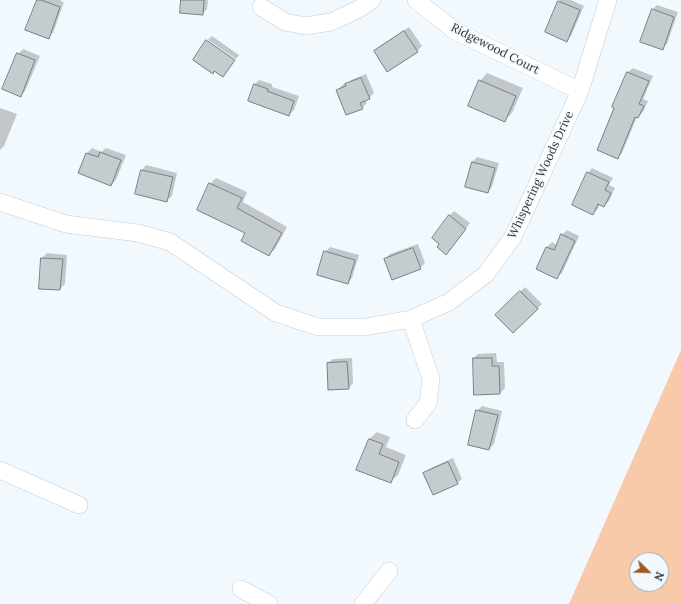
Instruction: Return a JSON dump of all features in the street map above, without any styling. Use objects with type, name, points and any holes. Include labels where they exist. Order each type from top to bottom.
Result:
[{"type":"street","points":[[261,7],[285,22],[305,26],[332,22],[359,9],[372,0]]},
{"type":"street","name":"Ridgewood Court","points":[[416,0],[455,31],[580,91]]},
{"type":"street","name":"Whispering Woods Drive","points":[[0,202],[66,224],[138,233],[170,242],[276,313],[318,327],[365,327],[411,319],[449,302],[486,274],[513,237],[580,91],[608,0]]},
{"type":"street","points":[[411,319],[431,379],[428,403],[415,420]]},
{"type":"street","points":[[0,470],[80,505]]},
{"type":"street","points":[[362,604],[389,571]]},
{"type":"street","points":[[241,589],[269,604]]},
{"type":"shaded area","points":[[681,350],[681,604],[569,604]]},
{"type":"building","points":[[37,0],[60,7],[49,39],[25,30]]},
{"type":"building","points":[[181,0],[204,0],[203,15],[180,13]]},
{"type":"building","points":[[558,1],[580,10],[567,42],[545,32]]},
{"type":"building","points":[[652,9],[674,17],[663,50],[640,42]]},
{"type":"building","points":[[404,31],[418,52],[387,72],[374,51]]},
{"type":"building","points":[[206,40],[235,60],[223,77],[214,71],[213,74],[193,60]]},
{"type":"building","points":[[17,53],[35,60],[21,97],[2,89]]},
{"type":"building","points":[[627,72],[649,81],[639,104],[644,106],[638,118],[635,117],[618,159],[597,150],[614,108],[612,107]]},
{"type":"building","points":[[361,78],[370,99],[360,103],[363,109],[346,115],[336,90],[346,86],[345,84]]},
{"type":"building","points":[[479,80],[516,96],[505,122],[468,106]]},
{"type":"building","points":[[254,84],[268,89],[267,91],[294,101],[289,116],[248,101]]},
{"type":"building","points":[[100,152],[121,160],[111,186],[78,173],[86,153],[98,157]]},
{"type":"building","points":[[472,162],[495,168],[488,193],[465,187]]},
{"type":"building","points":[[141,170],[173,177],[167,202],[135,194]]},
{"type":"building","points":[[587,172],[609,182],[605,190],[611,193],[604,207],[598,204],[593,215],[572,205]]},
{"type":"building","points":[[209,183],[242,198],[237,208],[282,233],[269,256],[241,241],[245,233],[197,210]]},
{"type":"building","points":[[449,215],[466,229],[446,255],[437,247],[439,244],[432,238]]},
{"type":"building","points":[[561,234],[575,241],[557,279],[536,269],[546,247],[554,250]]},
{"type":"building","points":[[413,248],[421,269],[392,280],[384,259]]},
{"type":"building","points":[[324,251],[355,260],[348,284],[317,275]]},
{"type":"building","points":[[41,258],[63,259],[60,290],[39,289]]},
{"type":"building","points":[[520,291],[538,309],[513,333],[495,315]]},
{"type":"building","points":[[473,358],[492,358],[492,366],[499,366],[500,394],[474,395]]},
{"type":"building","points":[[347,362],[349,389],[328,390],[327,363]]},
{"type":"building","points":[[476,410],[498,415],[489,450],[468,445]]},
{"type":"building","points":[[369,439],[383,444],[379,454],[399,462],[391,483],[356,470]]},
{"type":"building","points":[[448,462],[458,484],[433,495],[423,473]]}]
